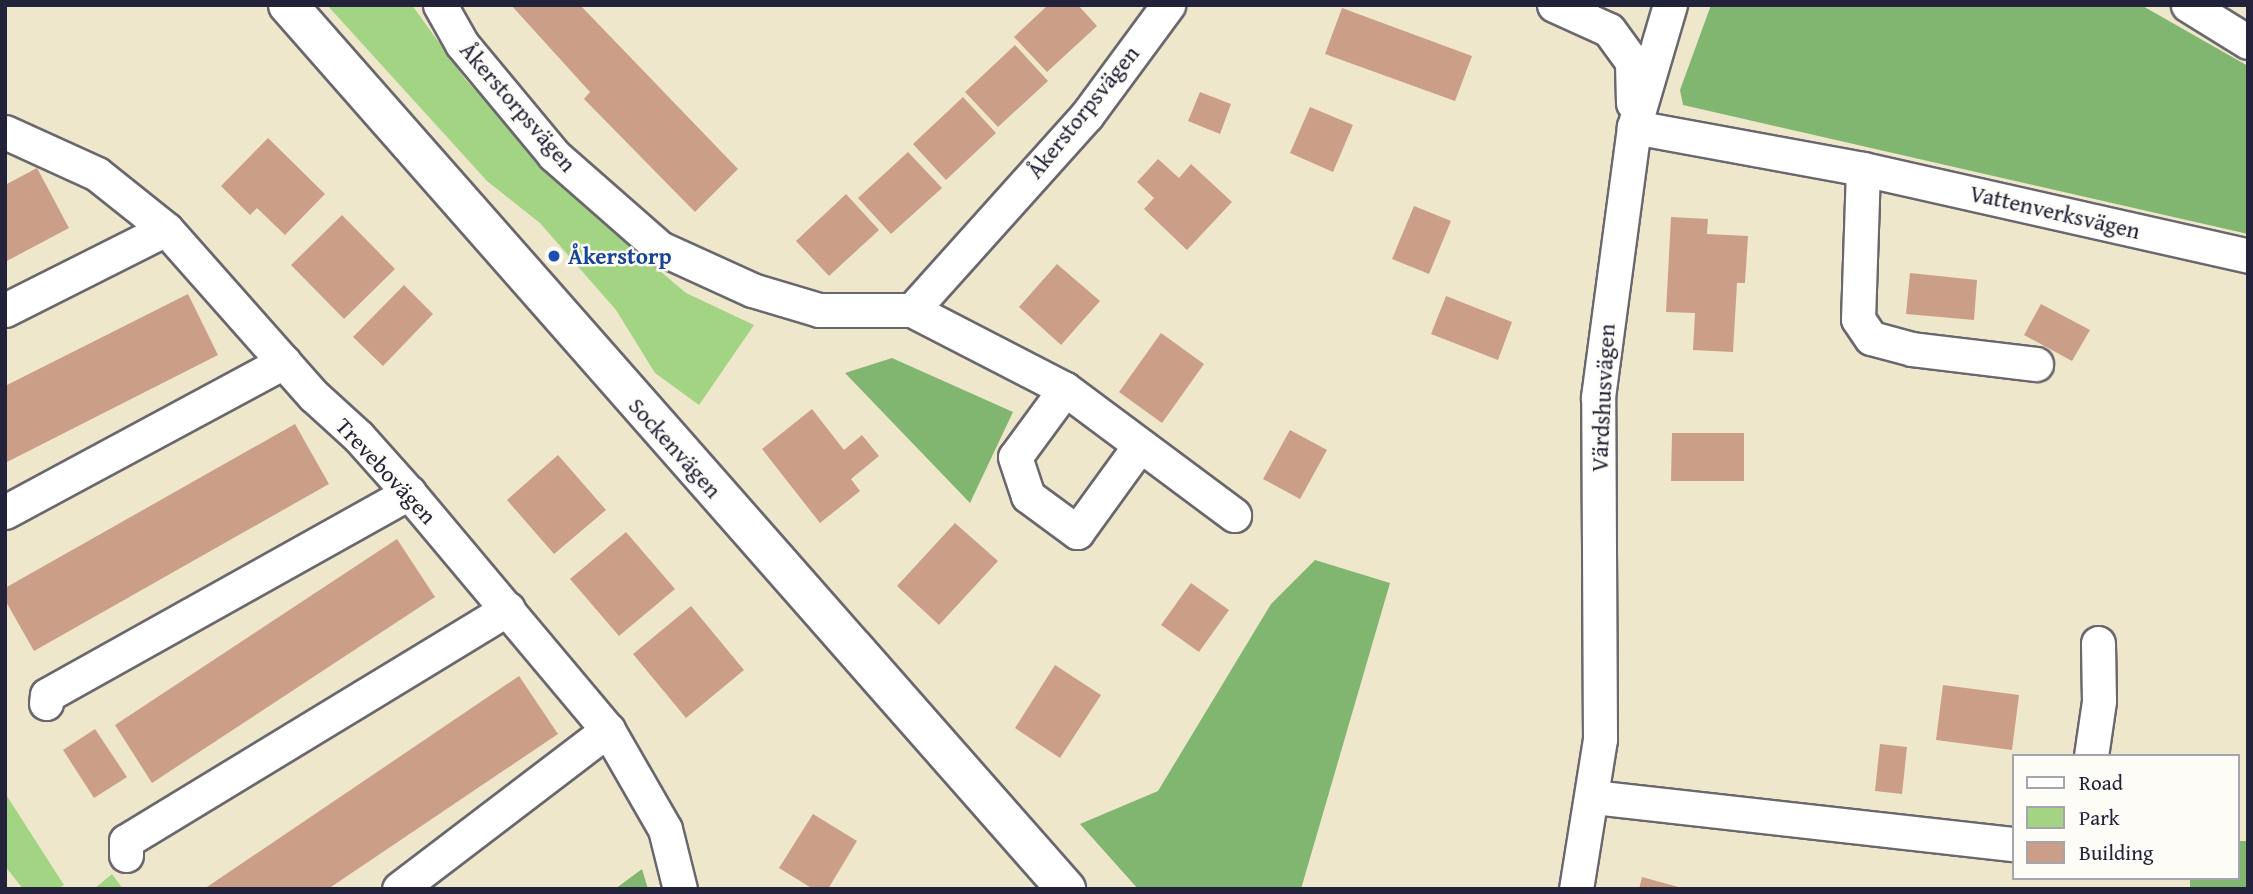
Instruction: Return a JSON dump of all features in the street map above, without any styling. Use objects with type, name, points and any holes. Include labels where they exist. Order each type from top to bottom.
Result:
[{"type":"street","name":"Sockenvägen","points":[[288,5],[1066,889]]},
{"type":"street","name":"Åkerstorpsvägen","points":[[440,5],[462,44],[554,155],[660,247],[752,290],[819,310],[912,310],[1065,389],[1234,515]]},
{"type":"street","name":"Åkerstorpsvägen","points":[[912,310],[1087,115],[1168,5]]},
{"type":"street","points":[[1554,5],[1609,30],[1632,62],[1634,127]]},
{"type":"street","name":"Värdshusvägen","points":[[1576,889],[1593,797],[1600,739],[1598,397],[1619,214],[1634,127],[1670,5]]},
{"type":"street","points":[[2188,5],[2248,42]]},
{"type":"street","name":"Vattenverksvägen","points":[[1634,127],[1863,169],[2248,256]]},
{"type":"street","name":"Trevebovägen","points":[[5,131],[97,174],[166,229],[284,362],[410,493],[608,730],[665,829],[680,889]]},
{"type":"street","points":[[1863,169],[1858,319],[1871,338],[1912,349],[2036,364]]},
{"type":"street","points":[[5,310],[166,229]]},
{"type":"street","points":[[5,512],[284,362]]},
{"type":"street","points":[[1065,389],[1015,457],[1028,496],[1077,532],[1140,445]]},
{"type":"street","points":[[46,703],[47,695],[410,493]]},
{"type":"street","points":[[126,855],[125,841],[508,609]]},
{"type":"street","points":[[2091,754],[2099,701],[2098,643]]},
{"type":"street","points":[[399,889],[608,730]]},
{"type":"street","points":[[1593,797],[2011,844]]},
{"type":"green space","points":[[327,5],[412,5],[465,79],[585,208],[686,293],[754,325],[699,405],[655,373],[616,310],[540,223],[487,181]]},
{"type":"green space","points":[[1711,5],[2141,5],[2248,66],[2248,234],[1683,105],[1680,90]]},
{"type":"green space","points":[[892,358],[1013,412],[970,503],[845,373]]},
{"type":"green space","points":[[1315,560],[1390,583],[1301,889],[1138,889],[1080,824],[1158,791],[1271,604]]},
{"type":"green space","points":[[5,793],[64,885],[58,889],[23,889],[5,866]]},
{"type":"green space","points":[[2239,841],[2248,841],[2248,889],[2190,887],[2190,880],[2239,880]]},
{"type":"green space","points":[[642,869],[648,889],[615,889]]},
{"type":"green space","points":[[112,874],[123,889],[94,889]]},
{"type":"building","points":[[511,5],[580,5],[738,169],[695,212],[584,99],[590,92]]},
{"type":"building","points":[[1048,5],[1078,5],[1097,26],[1047,72],[1014,37]]},
{"type":"building","points":[[1342,8],[1472,56],[1455,101],[1325,54]]},
{"type":"building","points":[[1015,45],[1048,81],[998,127],[965,92]]},
{"type":"building","points":[[1200,92],[1231,104],[1220,134],[1188,121]]},
{"type":"building","points":[[963,97],[996,133],[946,180],[913,144]]},
{"type":"building","points":[[1310,107],[1353,125],[1333,172],[1290,153]]},
{"type":"building","points":[[268,138],[325,194],[285,235],[257,208],[250,215],[221,186]]},
{"type":"building","points":[[908,152],[942,188],[891,234],[858,198]]},
{"type":"building","points":[[1158,159],[1179,178],[1191,164],[1232,202],[1187,250],[1144,209],[1154,198],[1137,182]]},
{"type":"building","points":[[37,168],[69,228],[5,262],[5,185]]},
{"type":"building","points":[[846,194],[879,230],[829,276],[796,241]]},
{"type":"building","points":[[1414,206],[1451,221],[1429,274],[1392,259]]},
{"type":"building","points":[[342,215],[395,269],[344,319],[291,265]]},
{"type":"building","points":[[1671,217],[1708,219],[1707,234],[1748,236],[1745,283],[1737,283],[1733,352],[1693,350],[1695,313],[1666,312]]},
{"type":"building","points":[[1057,264],[1100,301],[1061,345],[1019,307]]},
{"type":"building","points":[[1910,273],[1977,280],[1974,320],[1906,314]]},
{"type":"building","points":[[404,285],[433,314],[383,366],[353,337]]},
{"type":"building","points":[[188,294],[218,355],[5,463],[5,386]]},
{"type":"building","points":[[1446,296],[1512,322],[1498,360],[1431,334]]},
{"type":"building","points":[[2041,304],[2090,330],[2072,361],[2024,335]]},
{"type":"building","points":[[1161,333],[1204,364],[1162,423],[1119,392]]},
{"type":"building","points":[[812,409],[844,450],[862,435],[879,456],[851,479],[860,491],[820,523],[762,449]]},
{"type":"building","points":[[295,424],[329,484],[34,651],[5,600],[5,588]]},
{"type":"building","points":[[1290,430],[1327,450],[1300,499],[1263,479]]},
{"type":"building","points":[[1672,433],[1744,433],[1744,481],[1671,481]]},
{"type":"building","points":[[558,455],[606,510],[554,554],[507,500]]},
{"type":"building","points":[[955,523],[998,561],[939,625],[897,586]]},
{"type":"building","points":[[626,532],[675,589],[619,636],[570,579]]},
{"type":"building","points":[[397,539],[435,597],[152,783],[115,725]]},
{"type":"building","points":[[1191,583],[1229,610],[1199,652],[1161,625]]},
{"type":"building","points":[[691,606],[744,670],[686,718],[633,654]]},
{"type":"building","points":[[1055,665],[1101,695],[1060,758],[1015,728]]},
{"type":"building","points":[[519,676],[558,734],[328,889],[204,889]]},
{"type":"building","points":[[1943,685],[2019,695],[2012,750],[1936,740]]},
{"type":"building","points":[[95,729],[127,777],[94,798],[63,750]]},
{"type":"building","points":[[1880,744],[1907,747],[1902,794],[1875,791]]},
{"type":"building","points":[[813,814],[857,841],[828,889],[813,889],[779,868]]},
{"type":"building","points":[[1642,877],[1682,888],[1682,889],[1639,889]]},
{"type":"place","name":"Åkerstorp","points":[[554,256]]}]
